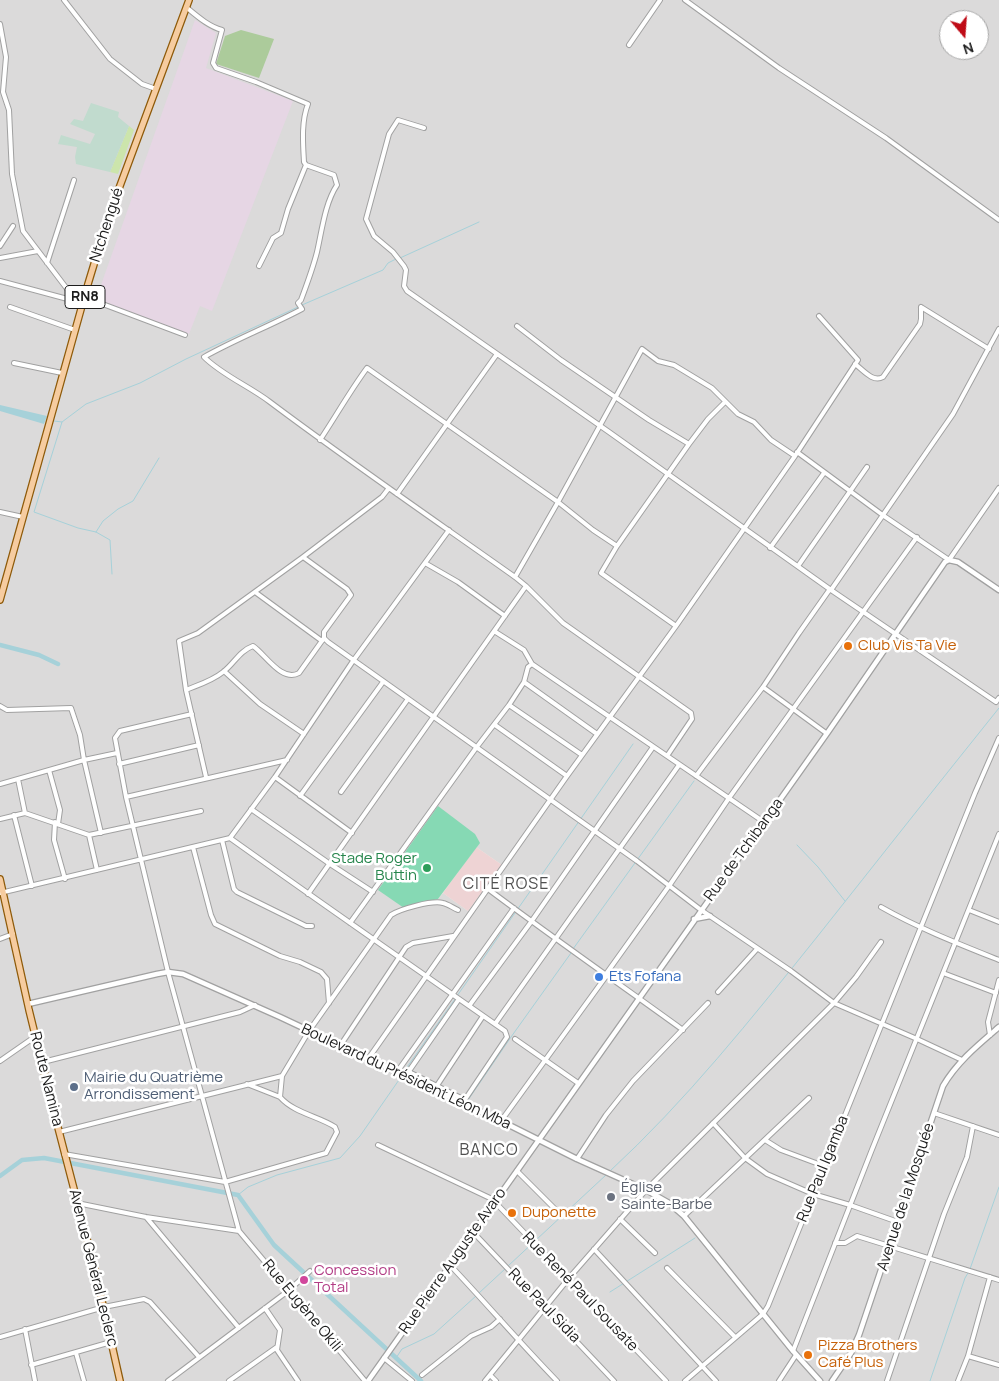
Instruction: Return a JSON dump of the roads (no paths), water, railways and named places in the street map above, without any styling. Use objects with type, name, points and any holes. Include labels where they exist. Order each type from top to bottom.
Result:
[{"type":"main road","name":"Ntchengué","points":[[0,600],[75,330],[81,301],[108,218],[189,0]]},
{"type":"main road","points":[[0,879],[28,1004]]},
{"type":"main road","name":"Route Namina","points":[[28,1004],[65,1156]]},
{"type":"main road","name":"Avenue Général Leclerc","points":[[65,1156],[104,1307],[120,1381]]},
{"type":"street","points":[[64,0],[110,59],[142,84],[156,89]]},
{"type":"street","points":[[629,45],[660,0]]},
{"type":"street","points":[[685,0],[779,68],[893,144],[999,220]]},
{"type":"street","points":[[186,7],[206,22],[222,30],[213,64],[216,68],[256,82],[308,104],[305,112],[303,139],[306,165],[288,209],[281,233],[273,238],[259,266]]},
{"type":"street","points":[[0,24],[6,57],[3,92],[9,110],[12,174],[23,231],[47,263],[81,301]]},
{"type":"street","points":[[424,128],[398,120],[389,134],[366,219],[374,236],[388,246],[406,270],[404,286],[407,291],[862,612],[996,702],[999,698]]},
{"type":"street","points":[[306,165],[334,175],[337,185],[330,199],[312,270],[300,306],[302,308],[204,357],[220,370],[258,393],[320,440],[515,577],[563,623],[691,713],[692,719],[667,756]]},
{"type":"street","points":[[47,263],[74,180]]},
{"type":"street","points":[[0,246],[13,226]]},
{"type":"street","points":[[0,258],[38,251]]},
{"type":"street","points":[[0,282],[81,301],[185,335]]},
{"type":"street","points":[[10,307],[75,330]]},
{"type":"street","points":[[855,364],[873,378],[879,379],[883,377],[920,324],[921,307],[989,350]]},
{"type":"street","points":[[368,1059],[425,976],[744,529],[858,360],[819,316]]},
{"type":"street","points":[[517,326],[561,360],[688,444]]},
{"type":"street","points":[[696,776],[763,687],[799,633],[884,516],[953,414],[999,329]]},
{"type":"street","points":[[515,577],[642,349],[658,360],[674,365],[712,388],[738,414],[754,422],[771,440],[796,454],[949,560],[958,562],[999,590]]},
{"type":"street","points":[[397,494],[497,354]]},
{"type":"street","points":[[14,363],[62,373]]},
{"type":"street","points":[[320,440],[367,368],[558,502],[593,530],[617,546]]},
{"type":"street","points":[[676,626],[601,574],[617,546],[688,444],[708,419],[725,402]]},
{"type":"street","points":[[798,566],[867,467]]},
{"type":"street","points":[[770,548],[824,473]]},
{"type":"street","points":[[206,777],[186,690],[178,641],[198,633],[303,557],[382,497],[389,488]]},
{"type":"street","points":[[949,560],[999,488]]},
{"type":"street","points":[[0,512],[23,517]]},
{"type":"street","points":[[2,893],[230,838],[287,760],[353,661],[448,530]]},
{"type":"street","points":[[501,1121],[546,1061],[729,798],[917,537]]},
{"type":"street","points":[[186,690],[215,678],[247,648],[253,646],[272,665],[288,675],[299,673],[323,640],[324,632],[351,595],[303,557]]},
{"type":"street","name":"Rue de Tchibanga","points":[[537,1140],[639,999],[700,910],[949,560]]},
{"type":"street","points":[[425,563],[458,582],[505,616]]},
{"type":"street","points":[[308,894],[526,586]]},
{"type":"street","points":[[254,592],[434,717],[635,860],[700,910],[834,1003],[917,1038],[962,1060]]},
{"type":"street","points":[[494,631],[524,650],[532,664],[764,822]]},
{"type":"street","points":[[350,923],[476,748],[495,725],[524,682],[528,667],[532,664]]},
{"type":"street","points":[[224,671],[260,704],[304,734]]},
{"type":"street","points":[[300,796],[383,682]]},
{"type":"street","points":[[524,682],[597,734]]},
{"type":"street","points":[[763,687],[826,733]]},
{"type":"street","points":[[341,792],[408,699]]},
{"type":"street","points":[[509,705],[582,755]]},
{"type":"street","points":[[0,706],[7,710],[71,708],[80,735],[101,833]]},
{"type":"street","points":[[77,1203],[146,1217],[239,1231],[168,972],[126,797],[115,738],[120,731],[192,714]]},
{"type":"street","points":[[495,725],[567,776]]},
{"type":"street","name":"Rue Paul Igamba","points":[[763,1314],[768,1306],[881,1024],[999,738]]},
{"type":"street","points":[[119,764],[199,745]]},
{"type":"street","points":[[469,1006],[531,922],[653,746]]},
{"type":"street","points":[[0,784],[84,760],[117,753]]},
{"type":"street","points":[[126,797],[206,777],[287,760]]},
{"type":"street","points":[[495,1024],[679,764]]},
{"type":"street","points":[[49,770],[60,810],[54,840],[65,878]]},
{"type":"street","points":[[275,777],[352,833]]},
{"type":"street","points":[[18,779],[26,813]]},
{"type":"street","points":[[251,809],[373,892]]},
{"type":"street","points":[[0,819],[26,813],[89,835],[134,827],[201,811]]},
{"type":"street","points":[[14,815],[32,886]]},
{"type":"street","points":[[779,1381],[794,1353],[850,1204],[999,834]]},
{"type":"street","points":[[89,835],[97,870]]},
{"type":"street","points":[[230,838],[456,996],[507,1033],[507,1037],[466,1098],[460,1099],[411,1074],[409,1068],[456,996],[515,909]]},
{"type":"street","points":[[222,840],[234,889],[237,892],[306,926],[312,926]]},
{"type":"street","points":[[193,847],[210,915],[215,924],[280,956],[300,962],[321,972],[327,979],[329,1003]]},
{"type":"street","points":[[488,888],[531,922],[574,950],[683,1030]]},
{"type":"street","points":[[280,1097],[282,1076],[309,1031],[391,915],[400,911],[438,903],[458,910]]},
{"type":"street","points":[[0,909],[7,907]]},
{"type":"street","points":[[881,907],[921,927],[999,960]]},
{"type":"street","points":[[969,910],[999,922]]},
{"type":"street","points":[[694,920],[710,916]]},
{"type":"street","points":[[0,940],[13,934]]},
{"type":"street","points":[[340,1046],[406,947],[410,944],[454,936]]},
{"type":"street","points":[[485,1381],[569,1278],[646,1190],[834,1003],[856,977],[881,942]]},
{"type":"street","points":[[718,992],[758,949]]},
{"type":"street","name":"Boulevard du Président Léon Mba","points":[[28,1004],[168,972],[183,974],[255,1005],[399,1073],[436,1088],[537,1140],[646,1190],[669,1203],[684,1216],[794,1353],[820,1381]]},
{"type":"street","points":[[944,973],[996,993]]},
{"type":"street","points":[[990,1034],[988,1022],[999,980]]},
{"type":"street","points":[[399,1073],[456,996]]},
{"type":"street","points":[[577,1159],[606,1115],[633,1081],[708,1003]]},
{"type":"street","points":[[43,1062],[240,1012],[255,1005]]},
{"type":"street","points":[[436,1088],[483,1016]]},
{"type":"street","name":"Avenue de la Mosquée","points":[[832,1381],[851,1353],[859,1335],[943,1086],[962,1060],[999,1027]]},
{"type":"street","points":[[0,1061],[36,1036]]},
{"type":"street","points":[[515,1039],[578,1083]]},
{"type":"street","points":[[59,1132],[282,1076]]},
{"type":"street","points":[[65,1156],[226,1184],[324,1154],[328,1151],[336,1132],[335,1126],[304,1112],[280,1097],[247,1084]]},
{"type":"street","points":[[684,1216],[809,1098]]},
{"type":"street","points":[[934,1113],[999,1135]]},
{"type":"street","points":[[713,1123],[745,1158],[767,1174],[813,1194],[850,1204],[898,1222]]},
{"type":"street","points":[[886,1381],[928,1259],[967,1157],[973,1126]]},
{"type":"street","name":"Rue Pierre Auguste Avaro","points":[[366,1381],[386,1356],[537,1140]]},
{"type":"street","points":[[765,1140],[781,1150],[824,1166]]},
{"type":"street","name":"Rue René Paul Sousate","points":[[378,1145],[495,1202],[666,1381]]},
{"type":"street","points":[[517,1170],[558,1212]]},
{"type":"street","points":[[146,1217],[239,1328]]},
{"type":"street","points":[[620,1219],[655,1253]]},
{"type":"street","name":"Rue Eugène Okili","points":[[239,1231],[366,1381]]},
{"type":"street","name":"Rue Paul Sidia","points":[[473,1232],[614,1381]]},
{"type":"street","points":[[835,1243],[845,1243],[857,1236],[999,1280]]},
{"type":"street","points":[[594,1249],[716,1381]]},
{"type":"street","points":[[450,1265],[518,1341],[558,1381]]},
{"type":"street","points":[[667,1268],[735,1337]]},
{"type":"street","points":[[168,1381],[288,1291],[310,1271]]},
{"type":"street","points":[[958,1381],[968,1356],[990,1277]]},
{"type":"street","points":[[0,1337],[104,1307],[139,1299],[147,1300],[199,1357]]},
{"type":"street","points":[[265,1308],[280,1330],[277,1347],[298,1381]]},
{"type":"street","points":[[685,1381],[763,1314]]},
{"type":"street","points":[[422,1375],[471,1336],[491,1327],[500,1319]]},
{"type":"street","points":[[25,1329],[35,1381]]},
{"type":"street","points":[[32,1365],[111,1342]]},
{"type":"street","points":[[229,1381],[277,1347]]},
{"type":"street","points":[[76,1353],[84,1381]]},
{"type":"street","points":[[386,1356],[412,1381]]},
{"type":"street","points":[[968,1356],[999,1364]]},
{"type":"street","points":[[490,1375],[496,1381]]},
{"type":"water","points":[[0,405],[47,416],[44,424],[0,411]]},
{"type":"waterway","points":[[400,258],[479,222]]},
{"type":"waterway","points":[[302,305],[383,270],[388,263],[396,259]]},
{"type":"waterway","points":[[62,422],[86,404],[140,383],[186,359],[298,307]]},
{"type":"waterway","points":[[54,421],[62,422],[34,512],[78,528],[96,532],[110,540],[112,574]]},
{"type":"waterway","points":[[96,532],[103,521],[118,509],[133,501],[159,458]]},
{"type":"waterway","points":[[0,645],[39,655],[58,664]]},
{"type":"waterway","points":[[609,1172],[692,1088],[743,1028],[999,708]]},
{"type":"waterway","points":[[457,996],[633,744]]},
{"type":"waterway","points":[[573,949],[694,781]]},
{"type":"waterway","points":[[797,845],[818,867],[845,901]]},
{"type":"waterway","points":[[466,1103],[571,953]]},
{"type":"waterway","points":[[403,1073],[455,999]]},
{"type":"waterway","points":[[238,1195],[248,1187],[277,1175],[340,1158],[360,1136],[401,1077]]},
{"type":"waterway","points":[[0,1176],[22,1160],[44,1158],[238,1195],[274,1245],[421,1381]]},
{"type":"waterway","points":[[508,1266],[606,1175]]},
{"type":"waterway","points":[[970,1269],[999,1187]]},
{"type":"waterway","points":[[610,1292],[695,1238]]},
{"type":"waterway","points":[[479,1293],[505,1269]]},
{"type":"waterway","points":[[930,1381],[968,1273]]},
{"type":"waterway","points":[[396,1358],[402,1349],[434,1334],[476,1296]]},
{"type":"place","name":"Club Vis Ta Vie","points":[[848,646]]},
{"type":"place","name":"Stade Roger Buttin","points":[[427,868]]},
{"type":"place","name":"Ets Fofana","points":[[599,977]]},
{"type":"place","name":"Mairie du Quatrième Arrondissement","points":[[74,1087]]},
{"type":"place","name":"Église Sainte-Barbe","points":[[611,1197]]},
{"type":"place","name":"Duponette","points":[[512,1213]]},
{"type":"place","name":"Concession Total","points":[[304,1280]]},
{"type":"place","name":"Pizza Brothers Café Plus","points":[[808,1355]]},
{"type":"district","name":"CITÉ ROSE","points":[[506,885]]},
{"type":"district","name":"BANCO","points":[[489,1151]]}]
